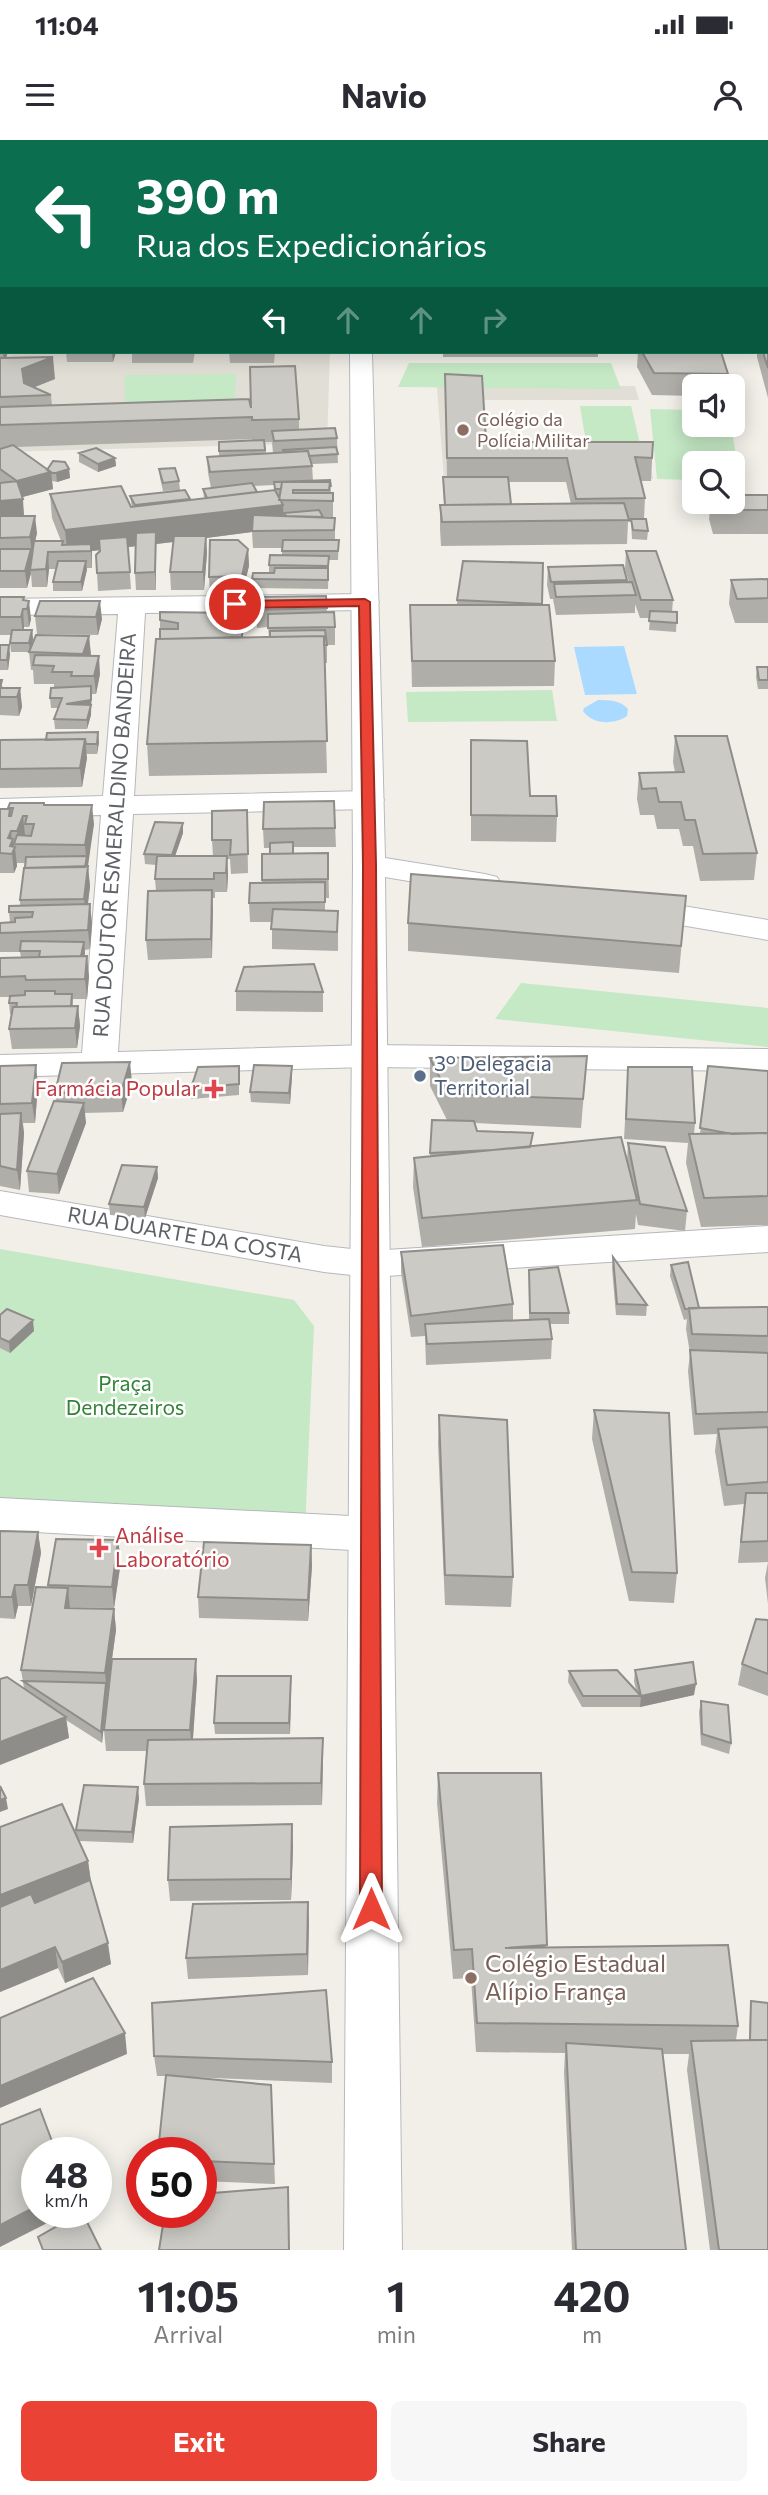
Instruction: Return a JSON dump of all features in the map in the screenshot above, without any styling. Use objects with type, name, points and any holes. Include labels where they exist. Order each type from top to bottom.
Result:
[{"type":"street","points":[[361,354],[369,865],[373,2250]]},
{"type":"street","points":[[0,607],[365,602]]},
{"type":"street","name":"RUA DOUTOR ESMERALDINO BANDEIRA","points":[[99,1063],[132,606]]},
{"type":"street","points":[[0,808],[368,800]]},
{"type":"street","points":[[369,865],[520,890]]},
{"type":"street","points":[[603,903],[768,930]]},
{"type":"street","points":[[0,1066],[369,1056],[768,1060]]},
{"type":"street","name":"RUA DUARTE DA COSTA","points":[[0,1203],[324,1259],[370,1264],[768,1239]]},
{"type":"street","points":[[0,1514],[370,1534]]},
{"type":"shaded area","points":[[0,354],[330,354],[327,443],[0,452]]},
{"type":"shaded area","name":"Colégio da Polícia Militar","points":[[635,386],[639,400],[484,400],[490,461],[649,461],[653,479],[444,480],[437,387]]},
{"type":"green space","points":[[409,363],[611,363],[621,389],[398,387]]},
{"type":"green space","points":[[236,374],[234,414],[125,417],[125,375]]},
{"type":"green space","points":[[580,406],[631,406],[641,448],[587,448]]},
{"type":"green space","points":[[650,409],[682,410],[682,437],[733,437],[735,451],[682,451],[682,480],[657,479]]},
{"type":"green space","points":[[552,690],[557,721],[408,722],[406,692]]},
{"type":"green space","points":[[521,983],[768,1008],[768,1047],[495,1019]]},
{"type":"green space","name":"Praça Dendezeiros","points":[[0,1249],[294,1300],[314,1326],[305,1528],[0,1514]]},
{"type":"water","points":[[624,646],[637,694],[585,695],[574,647]]},
{"type":"water","points":[[598,700],[621,704],[628,709],[627,716],[610,722],[592,719],[583,711]]},
{"type":"building","points":[[643,354],[722,354],[728,374],[654,373]]},
{"type":"building","points":[[53,357],[22,369],[24,383],[51,395],[0,397],[0,358]]},
{"type":"building","points":[[295,366],[299,419],[252,420],[252,417],[0,425],[0,407],[249,399],[251,408],[250,367]]},
{"type":"building","points":[[445,374],[482,376],[486,442],[653,442],[652,458],[635,457],[645,498],[576,499],[567,458],[447,458]]},
{"type":"building","points":[[335,428],[337,438],[274,441],[272,431]]},
{"type":"building","points":[[264,440],[265,450],[219,451],[219,442]]},
{"type":"building","points":[[13,445],[51,472],[17,481],[0,469],[0,449]]},
{"type":"building","points":[[336,447],[338,454],[309,456],[308,451],[283,450]]},
{"type":"building","points":[[96,448],[115,458],[98,464],[79,453]]},
{"type":"building","points":[[308,451],[312,466],[210,472],[207,457]]},
{"type":"building","points":[[53,461],[65,462],[69,469],[51,473],[47,470]]},
{"type":"building","points":[[175,468],[179,481],[163,483],[159,469]]},
{"type":"building","points":[[443,477],[508,477],[511,504],[445,505]]},
{"type":"building","points":[[330,480],[331,487],[330,482],[282,482],[281,489],[275,489],[274,482]]},
{"type":"building","points":[[17,481],[23,499],[0,501],[0,483]]},
{"type":"building","points":[[282,482],[330,482],[329,490],[293,490],[293,493],[333,493],[333,501],[279,500]]},
{"type":"building","points":[[252,483],[257,492],[207,498],[203,489]]},
{"type":"building","points":[[121,486],[131,507],[275,490],[283,505],[65,530],[50,494]]},
{"type":"building","points":[[185,490],[190,499],[135,505],[130,496]]},
{"type":"building","points":[[745,495],[768,495],[768,510],[745,510]]},
{"type":"building","points":[[624,503],[629,520],[442,522],[440,505]]},
{"type":"building","points":[[319,510],[323,517],[286,516],[284,513]]},
{"type":"building","points":[[253,515],[335,518],[334,530],[252,531]]},
{"type":"building","points":[[0,516],[35,516],[30,537],[0,538]]},
{"type":"building","points":[[631,519],[646,519],[648,531],[633,530]]},
{"type":"building","points":[[156,532],[155,572],[135,573],[136,533]]},
{"type":"building","points":[[174,536],[206,536],[203,572],[170,572]]},
{"type":"building","points":[[127,537],[130,572],[97,573],[99,539]]},
{"type":"building","points":[[210,540],[238,540],[248,549],[242,576],[209,577]]},
{"type":"building","points":[[283,540],[339,540],[338,551],[282,551]]},
{"type":"building","points":[[34,541],[63,541],[62,545],[91,544],[91,551],[48,552],[46,569],[30,570]]},
{"type":"building","points":[[0,549],[31,549],[25,571],[0,571]]},
{"type":"building","points":[[626,551],[656,551],[673,600],[641,600]]},
{"type":"building","points":[[270,555],[329,556],[328,566],[269,565]]},
{"type":"building","points":[[58,561],[86,561],[81,582],[53,582]]},
{"type":"building","points":[[463,561],[543,563],[542,604],[457,600]]},
{"type":"building","points":[[623,565],[627,580],[551,582],[548,567]]},
{"type":"building","points":[[275,568],[328,568],[328,580],[252,579],[253,573],[274,573]]},
{"type":"building","points":[[768,579],[768,598],[737,599],[731,580]]},
{"type":"building","points":[[632,582],[636,595],[556,597],[554,584]]},
{"type":"building","points":[[326,596],[327,608],[257,610],[256,597]]},
{"type":"building","points":[[0,597],[24,597],[23,600],[29,601],[27,609],[23,609],[21,617],[0,617]]},
{"type":"building","points":[[40,601],[100,601],[96,617],[35,616]]},
{"type":"building","points":[[253,605],[254,617],[237,618],[236,613],[224,613],[224,606]]},
{"type":"building","points":[[410,605],[549,605],[555,661],[412,661]]},
{"type":"building","points":[[650,611],[677,612],[677,623],[649,621]]},
{"type":"building","points":[[160,612],[236,613],[237,628],[242,628],[242,637],[160,639],[160,629],[178,629],[178,623],[160,620]]},
{"type":"building","points":[[334,612],[335,627],[268,628],[268,614]]},
{"type":"building","points":[[12,630],[32,630],[29,643],[10,643]]},
{"type":"building","points":[[325,630],[327,645],[324,645],[324,636],[270,637],[270,631]]},
{"type":"building","points":[[36,635],[89,636],[83,654],[29,652]]},
{"type":"building","points":[[324,636],[327,741],[147,744],[156,639]]},
{"type":"building","points":[[0,645],[9,645],[7,660],[0,660]]},
{"type":"building","points":[[35,655],[99,656],[94,676],[71,676],[72,672],[52,672],[54,666],[33,665]]},
{"type":"building","points":[[757,667],[768,667],[768,680],[759,680]]},
{"type":"building","points":[[91,686],[91,700],[66,704],[91,705],[87,720],[54,719],[62,698],[50,698],[51,688]]},
{"type":"building","points":[[0,688],[20,688],[17,697],[0,697]]},
{"type":"building","points":[[98,732],[97,744],[86,744],[85,739],[46,740],[47,733]]},
{"type":"building","points":[[675,736],[727,736],[757,853],[703,854],[695,820],[685,820],[681,802],[659,802],[656,788],[642,789],[639,773],[684,772]]},
{"type":"building","points":[[85,739],[80,768],[0,769],[0,740]]},
{"type":"building","points":[[471,740],[527,741],[530,796],[556,796],[557,816],[471,815]]},
{"type":"building","points":[[334,801],[335,828],[263,829],[264,802]]},
{"type":"building","points":[[10,803],[92,805],[85,845],[14,844],[17,835],[31,836],[34,824],[25,824],[27,816],[23,816],[17,831],[11,831],[8,838],[13,839],[10,846],[15,847],[12,854],[0,853],[0,809],[10,809],[11,816],[13,808],[8,808]]},
{"type":"building","points":[[247,810],[248,854],[230,855],[231,840],[212,840],[212,811]]},
{"type":"building","points":[[155,822],[183,823],[172,855],[144,854]]},
{"type":"building","points":[[293,842],[293,854],[270,854],[270,843]]},
{"type":"building","points":[[328,853],[328,879],[262,880],[262,854]]},
{"type":"building","points":[[87,856],[85,867],[25,868],[26,857]]},
{"type":"building","points":[[157,856],[227,856],[226,873],[214,873],[214,879],[155,879]]},
{"type":"building","points":[[88,866],[84,899],[20,900],[24,868]]},
{"type":"building","points":[[411,874],[686,896],[681,946],[408,923]]},
{"type":"building","points":[[325,882],[325,902],[249,903],[250,883]]},
{"type":"building","points":[[212,890],[211,939],[146,940],[148,891]]},
{"type":"building","points":[[90,904],[88,930],[0,933],[0,923],[15,922],[15,918],[32,917],[33,912],[9,912],[9,906]]},
{"type":"building","points":[[273,909],[338,911],[337,932],[271,929]]},
{"type":"building","points":[[21,941],[84,942],[81,956],[39,957],[40,951],[20,951]]},
{"type":"building","points":[[87,956],[85,979],[26,980],[25,976],[0,977],[0,958]]},
{"type":"building","points":[[314,964],[323,992],[236,991],[244,967]]},
{"type":"building","points":[[25,991],[72,994],[71,1006],[16,1007],[17,1003],[9,1003],[10,996],[25,995]]},
{"type":"building","points":[[78,1006],[75,1028],[9,1029],[13,1007]]},
{"type":"building","points":[[587,1056],[583,1099],[448,1094],[430,1058]]},
{"type":"building","points":[[130,1062],[121,1092],[55,1093],[62,1063]]},
{"type":"building","points":[[36,1065],[32,1103],[0,1104],[0,1066]]},
{"type":"building","points":[[254,1065],[292,1066],[289,1093],[250,1092]]},
{"type":"building","points":[[239,1066],[239,1084],[191,1088],[198,1067]]},
{"type":"building","points":[[708,1066],[768,1071],[768,1133],[732,1134],[700,1128]]},
{"type":"building","points":[[628,1067],[692,1067],[695,1123],[626,1119]]},
{"type":"building","points":[[54,1101],[84,1103],[57,1174],[27,1171]]},
{"type":"building","points":[[21,1113],[17,1170],[0,1166],[0,1114]]},
{"type":"building","points":[[432,1120],[474,1121],[477,1131],[533,1133],[530,1147],[430,1153]]},
{"type":"building","points":[[768,1133],[768,1196],[704,1198],[689,1134]]},
{"type":"building","points":[[621,1137],[637,1200],[422,1218],[414,1158]]},
{"type":"building","points":[[628,1143],[665,1147],[687,1211],[640,1204]]},
{"type":"building","points":[[122,1165],[157,1167],[144,1207],[109,1204]]},
{"type":"building","points":[[503,1245],[513,1304],[411,1316],[401,1252]]},
{"type":"building","points":[[613,1257],[647,1305],[617,1304]]},
{"type":"building","points":[[688,1262],[699,1308],[685,1309],[671,1265]]},
{"type":"building","points":[[558,1267],[569,1313],[530,1313],[529,1270]]},
{"type":"building","points":[[768,1307],[768,1336],[692,1334],[689,1308]]},
{"type":"building","points":[[7,1309],[33,1320],[9,1342],[0,1338],[0,1315]]},
{"type":"building","points":[[549,1319],[552,1339],[427,1344],[425,1324]]},
{"type":"building","points":[[690,1350],[768,1353],[768,1412],[696,1414]]},
{"type":"building","points":[[594,1410],[669,1413],[677,1573],[632,1572]]},
{"type":"building","points":[[439,1415],[507,1420],[513,1577],[445,1575]]},
{"type":"building","points":[[768,1427],[768,1482],[727,1485],[718,1429]]},
{"type":"building","points":[[746,1493],[768,1493],[768,1541],[741,1542]]},
{"type":"building","points":[[0,1531],[38,1532],[28,1585],[15,1585],[12,1597],[0,1597]]},
{"type":"building","points":[[56,1539],[118,1540],[112,1587],[48,1585]]},
{"type":"building","points":[[204,1542],[311,1545],[308,1600],[198,1597]]},
{"type":"building","points":[[36,1587],[68,1588],[65,1608],[114,1609],[105,1673],[21,1670]]},
{"type":"building","points":[[756,1619],[768,1620],[768,1674],[742,1664]]},
{"type":"building","points":[[112,1659],[196,1659],[190,1730],[104,1730]]},
{"type":"building","points":[[693,1662],[696,1684],[641,1696],[635,1670]]},
{"type":"building","points":[[617,1670],[641,1696],[583,1696],[569,1671]]},
{"type":"building","points":[[217,1676],[291,1676],[289,1723],[214,1723]]},
{"type":"building","points":[[7,1677],[66,1717],[0,1742],[0,1679]]},
{"type":"building","points":[[23,1681],[106,1683],[101,1732]]},
{"type":"building","points":[[701,1701],[728,1705],[731,1743],[702,1734]]},
{"type":"building","points":[[323,1738],[321,1783],[144,1784],[148,1740]]},
{"type":"building","points":[[438,1773],[541,1773],[547,1945],[505,1948],[728,1945],[738,2026],[477,2023],[472,1949],[454,1950]]},
{"type":"building","points":[[84,1785],[138,1787],[132,1832],[76,1830]]},
{"type":"building","points":[[0,1786],[6,1798],[0,1800]]},
{"type":"building","points":[[62,1804],[88,1861],[0,1895],[0,1827]]},
{"type":"building","points":[[292,1824],[291,1879],[168,1880],[170,1827]]},
{"type":"building","points":[[90,1880],[108,1943],[62,1962],[55,1947],[0,1970],[0,1907],[31,1894],[35,1903]]},
{"type":"building","points":[[308,1902],[307,1954],[186,1958],[193,1904]]},
{"type":"building","points":[[93,1978],[125,2033],[0,2086],[0,2018]]},
{"type":"building","points":[[326,1990],[332,2062],[154,2056],[152,2003]]},
{"type":"building","points":[[751,2001],[768,2003],[768,2040],[750,2040]]},
{"type":"building","points":[[768,2040],[768,2250],[719,2250],[691,2041]]},
{"type":"building","points":[[566,2043],[662,2049],[686,2250],[576,2250]]},
{"type":"building","points":[[166,2075],[271,2085],[274,2164],[217,2162],[217,2137],[160,2137]]},
{"type":"building","points":[[40,2109],[50,2137],[21,2137],[21,2214],[0,2225],[0,2125]]},
{"type":"building","points":[[288,2187],[289,2250],[159,2250],[162,2228],[217,2228],[217,2193]]},
{"type":"building","points":[[54,2228],[90,2228],[101,2250],[43,2250],[38,2237]]},
{"type":"place","name":"Colégio da Polícia Militar","points":[[463,430]]},
{"type":"place","name":"3° Delegacia Territorial","points":[[420,1076]]},
{"type":"place","name":"Farmácia Popular","points":[[214,1089]]},
{"type":"place","name":"Análise Laboratório","points":[[99,1548]]},
{"type":"place","name":"Colégio Estadual Alípio França","points":[[471,1978]]},
{"type":"route","points":[[235,604],[365,602],[369,865],[371,1909]]}]
